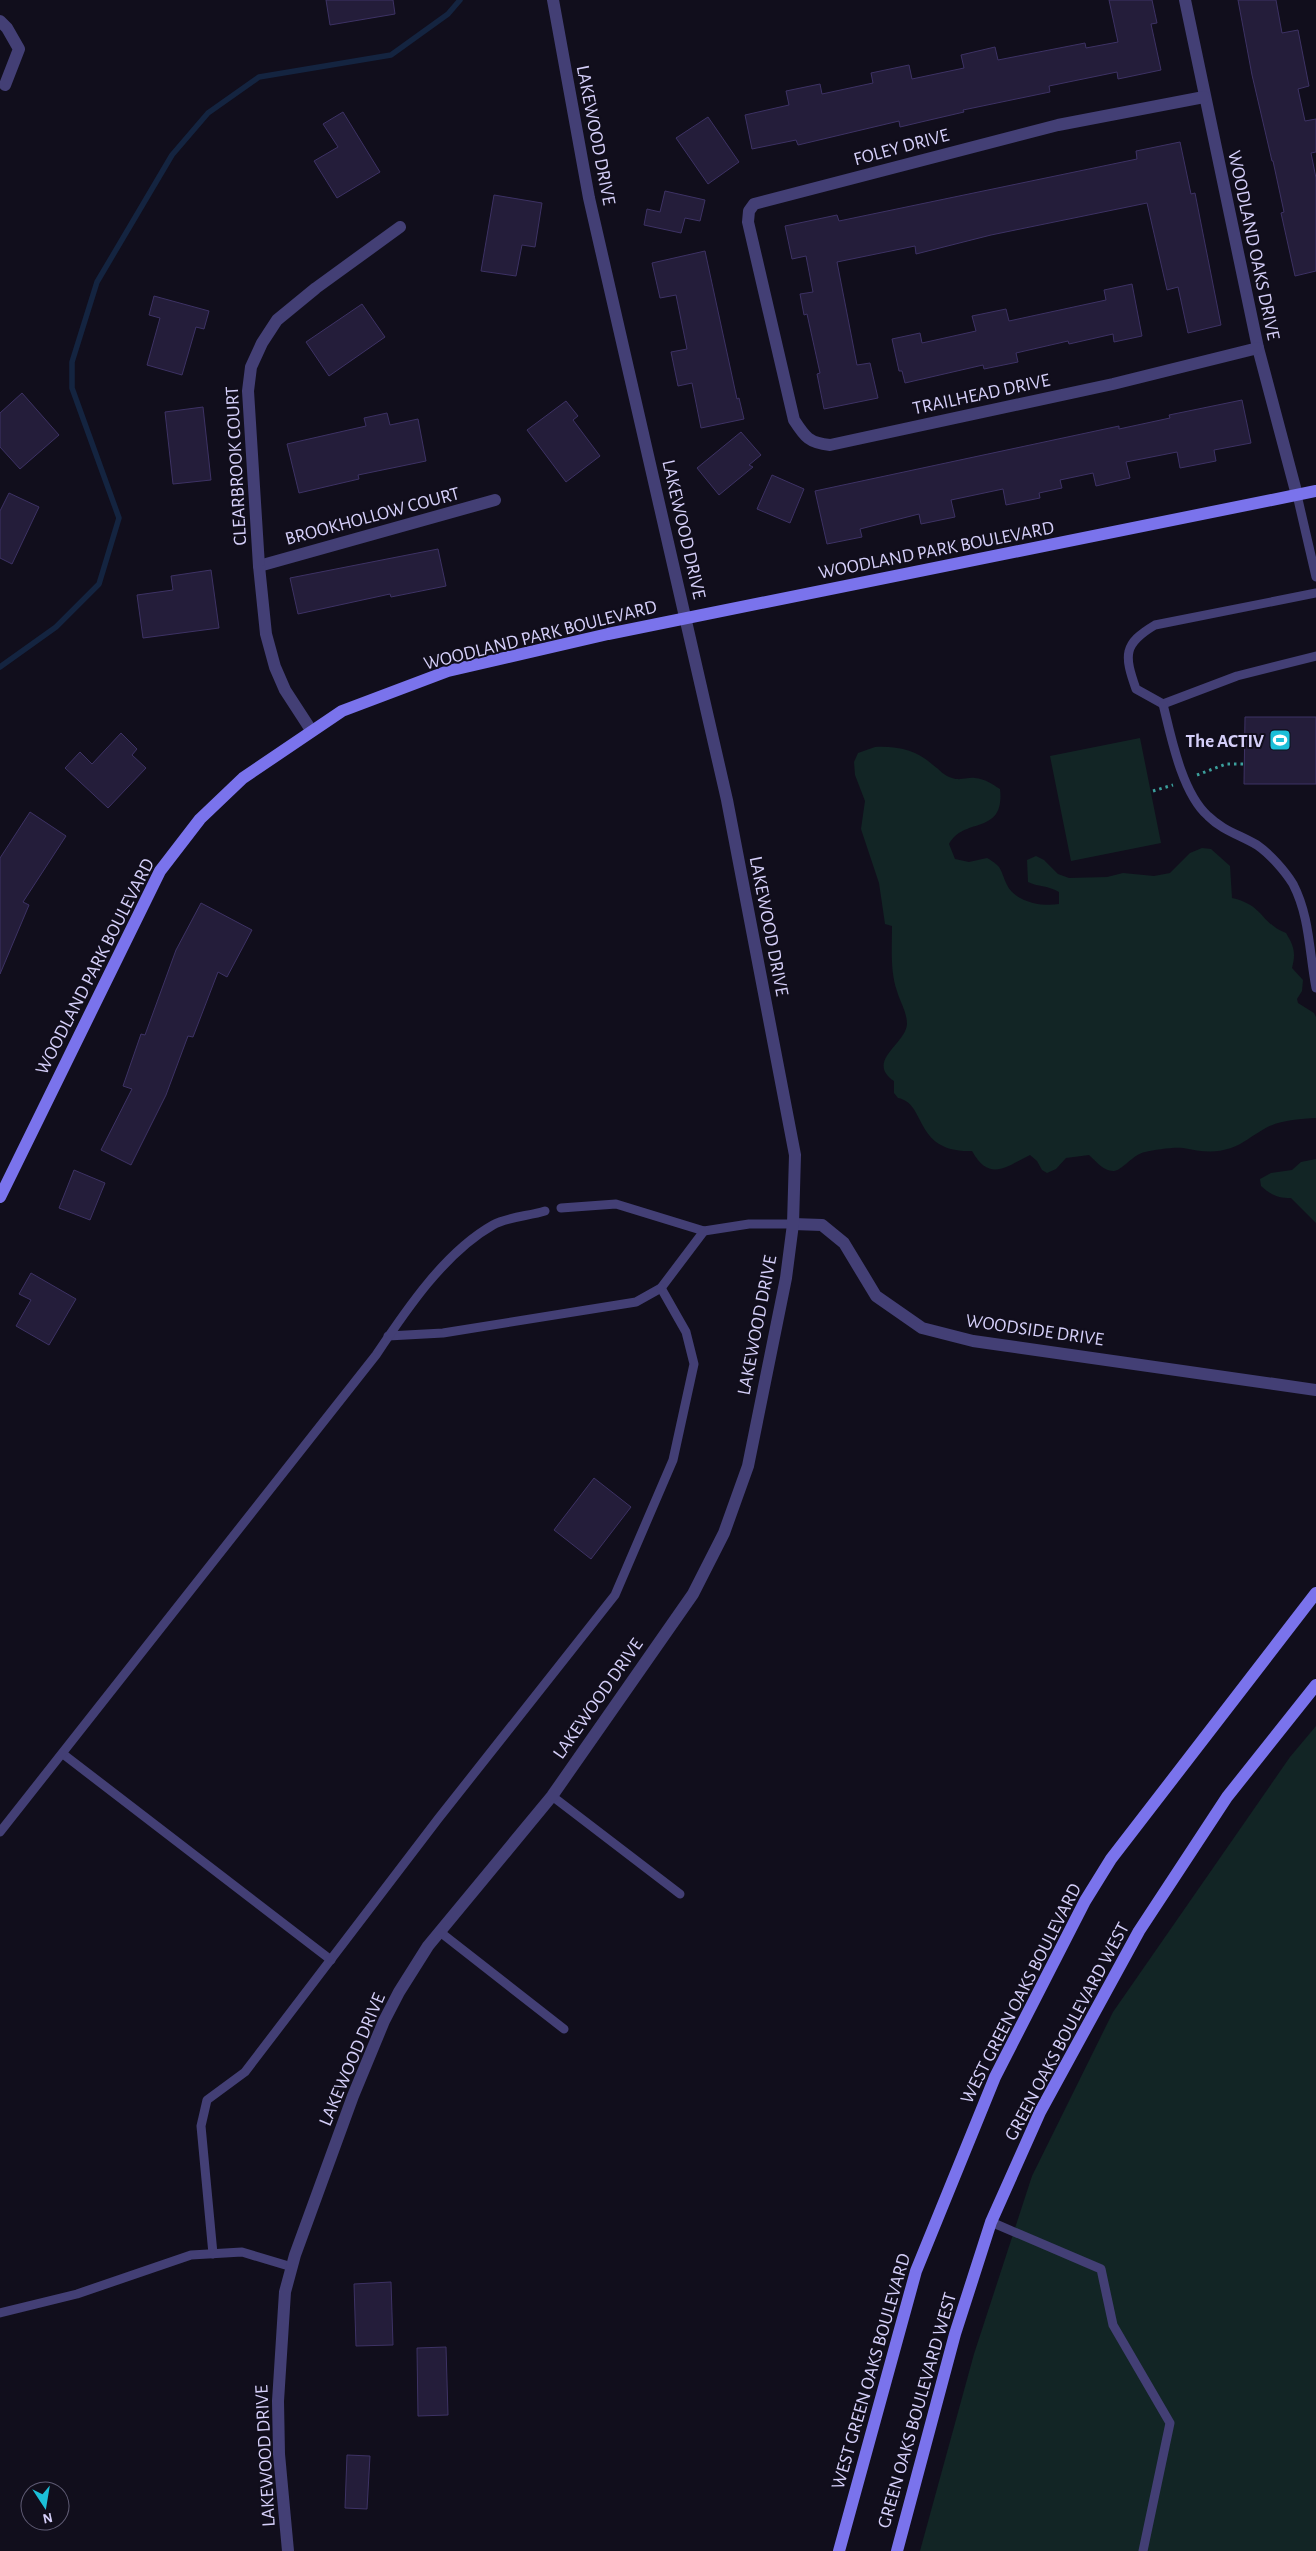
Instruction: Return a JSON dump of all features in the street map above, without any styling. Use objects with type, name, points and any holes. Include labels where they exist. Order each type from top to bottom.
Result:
[{"type":"main road","name":"WOODLAND PARK BOULEVARD","points":[[0,1197],[160,871],[200,820],[243,778],[311,730],[342,711],[448,671],[608,634],[1316,491]]},
{"type":"main road","name":"WEST GREEN OAKS BOULEVARD","points":[[839,2551],[916,2271],[995,2077],[1085,1901],[1111,1859],[1316,1592]]},
{"type":"main road","name":"GREEN OAKS BOULEVARD WEST","points":[[897,2551],[955,2334],[991,2222],[1040,2112],[1139,1931],[1227,1797],[1316,1685]]},
{"type":"street","name":"LAKEWOOD DRIVE","points":[[288,2551],[279,2454],[278,2401],[285,2292],[292,2267],[353,2096],[398,1992],[440,1932],[552,1796],[693,1594],[728,1525],[748,1466],[786,1278],[793,1224],[795,1155],[727,800],[589,198],[553,0]]},
{"type":"street","name":"WOODLAND OAKS DRIVE","points":[[1186,0],[1204,97],[1258,348],[1297,495]]},
{"type":"street","points":[[0,21],[7,28],[19,49],[5,85]]},
{"type":"street","name":"FOLEY DRIVE","points":[[777,347],[748,222],[748,211],[754,204],[1058,125],[1204,97]]},
{"type":"street","name":"CLEARBROOK COURT","points":[[311,730],[285,690],[275,667],[266,634],[259,566],[248,391],[251,367],[262,343],[277,320],[316,288],[400,227]]},
{"type":"street","name":"TRAILHEAD DRIVE","points":[[777,347],[794,420],[802,433],[814,443],[830,444],[1113,384],[1258,348]]},
{"type":"street","name":"BROOKHOLLOW COURT","points":[[259,566],[495,500]]},
{"type":"street","name":"WOODSIDE DRIVE","points":[[793,1224],[822,1226],[830,1231],[844,1243],[876,1296],[922,1328],[973,1341],[1316,1390]]},
{"type":"lane","points":[[1297,495],[1316,577]]},
{"type":"lane","points":[[1316,593],[1155,625],[1136,636],[1127,654],[1136,689],[1163,704],[1179,766],[1186,784],[1206,816],[1228,831],[1257,846],[1292,883],[1306,912],[1316,988]]},
{"type":"lane","points":[[1163,704],[1237,676],[1280,663],[1316,656]]},
{"type":"lane","points":[[561,1208],[616,1204],[678,1225],[704,1231],[749,1224],[793,1224]]},
{"type":"lane","points":[[0,1832],[63,1754],[144,1647],[419,1295],[461,1248],[494,1224],[544,1212]]},
{"type":"lane","points":[[388,1336],[443,1333],[636,1302],[661,1288],[704,1231]]},
{"type":"lane","points":[[213,2254],[201,2126],[207,2100],[245,2072],[438,1819],[615,1595],[673,1460],[694,1364],[686,1332],[661,1288]]},
{"type":"lane","points":[[63,1754],[331,1960]]},
{"type":"lane","points":[[552,1796],[680,1894]]},
{"type":"lane","points":[[440,1932],[564,2029]]},
{"type":"lane","points":[[991,2222],[1101,2269],[1113,2325],[1170,2423],[1143,2551]]},
{"type":"lane","points":[[0,2313],[77,2294],[191,2255],[242,2252],[292,2267]]},
{"type":"green space","points":[[1140,738],[1161,843],[1071,861],[1050,756]]},
{"type":"green space","points":[[875,747],[891,747],[913,752],[949,777],[979,779],[1000,789],[1000,804],[990,820],[964,830],[949,844],[955,859],[969,862],[987,858],[992,861],[1000,869],[1011,891],[1016,896],[1030,902],[1045,905],[1059,904],[1059,892],[1028,882],[1027,860],[1036,856],[1044,860],[1058,874],[1069,878],[1107,877],[1123,873],[1154,876],[1170,873],[1190,853],[1202,848],[1211,849],[1230,866],[1232,898],[1250,905],[1271,924],[1286,933],[1292,946],[1294,958],[1292,968],[1303,980],[1302,991],[1297,999],[1298,1003],[1314,1013],[1316,1017],[1316,1118],[1289,1120],[1270,1126],[1240,1144],[1224,1150],[1207,1151],[1174,1148],[1141,1153],[1116,1171],[1109,1171],[1103,1168],[1089,1155],[1066,1158],[1056,1169],[1047,1173],[1042,1170],[1037,1161],[1030,1155],[1006,1167],[992,1169],[985,1167],[972,1151],[953,1150],[940,1144],[930,1136],[914,1109],[894,1093],[894,1081],[886,1074],[884,1066],[885,1059],[900,1039],[907,1024],[906,1015],[893,975],[892,926],[885,924],[879,883],[861,829],[865,801],[855,775],[854,762],[858,753]]},
{"type":"green space","points":[[1316,1159],[1316,1223],[1291,1198],[1278,1197],[1271,1194],[1261,1186],[1260,1179],[1271,1173],[1292,1170],[1301,1162]]},
{"type":"green space","points":[[1316,1726],[1316,2551],[920,2551],[974,2354],[1032,2176],[1113,2012],[1290,1757]]},
{"type":"building","points":[[326,0],[393,0],[395,14],[330,25]]},
{"type":"building","points":[[1109,0],[1152,0],[1157,23],[1151,24],[1161,70],[1118,79],[1117,72],[1049,86],[1050,92],[963,110],[964,112],[900,127],[899,121],[798,145],[796,140],[752,149],[745,115],[789,105],[786,91],[820,84],[822,94],[873,83],[871,73],[909,65],[912,79],[964,68],[961,55],[995,47],[998,60],[1085,43],[1086,48],[1118,42]]},
{"type":"building","points":[[1238,0],[1276,0],[1282,33],[1298,30],[1309,86],[1298,89],[1305,121],[1316,119],[1316,152],[1311,153],[1316,178],[1316,271],[1295,276],[1281,213],[1284,212],[1252,75]]},
{"type":"building","points":[[343,112],[380,172],[337,198],[314,161],[338,147],[323,124]]},
{"type":"building","points":[[708,117],[739,162],[708,184],[676,138]]},
{"type":"building","points":[[1180,142],[1191,194],[1195,193],[1221,325],[1188,333],[1178,287],[1167,290],[1147,203],[991,235],[916,254],[915,246],[837,262],[857,365],[870,363],[878,398],[824,409],[817,374],[820,373],[807,314],[804,315],[800,294],[813,292],[806,256],[792,259],[785,226],[837,215],[839,221],[1137,159],[1136,151]]},
{"type":"building","points":[[665,191],[705,200],[700,221],[685,218],[681,233],[644,225],[647,209],[660,212]]},
{"type":"building","points":[[494,195],[542,203],[535,247],[522,245],[516,276],[481,271]]},
{"type":"building","points":[[705,251],[737,399],[739,398],[744,419],[701,428],[692,383],[678,386],[671,352],[687,349],[676,295],[660,298],[652,263]]},
{"type":"building","points":[[1132,284],[1142,336],[1114,342],[1113,334],[1069,344],[1068,341],[1016,353],[1018,362],[984,369],[983,365],[905,383],[902,371],[899,371],[892,339],[920,333],[922,343],[976,331],[972,316],[1006,309],[1009,321],[1106,300],[1104,290]]},
{"type":"building","points":[[154,296],[209,311],[204,329],[196,327],[182,375],[147,365],[160,318],[149,315]]},
{"type":"building","points":[[362,304],[385,337],[329,376],[306,342]]},
{"type":"building","points":[[22,393],[59,435],[20,469],[0,447],[0,413]]},
{"type":"building","points":[[1242,400],[1251,443],[1214,450],[1216,461],[1180,468],[1177,452],[1126,462],[1130,478],[1096,486],[1093,473],[1060,480],[1062,488],[1039,493],[1040,498],[1006,505],[1003,489],[951,500],[955,517],[921,524],[919,514],[860,529],[862,537],[827,544],[815,491],[1119,426],[1119,429],[1170,418],[1169,415]]},
{"type":"building","points":[[566,401],[578,416],[573,420],[600,456],[566,482],[527,430]]},
{"type":"building","points":[[203,407],[211,480],[173,484],[165,412]]},
{"type":"building","points":[[387,413],[390,425],[418,419],[426,461],[358,475],[359,479],[299,493],[287,444],[366,426],[364,418]]},
{"type":"building","points":[[741,432],[761,455],[749,465],[753,467],[719,495],[697,468]]},
{"type":"building","points":[[772,475],[804,489],[790,523],[757,509]]},
{"type":"building","points":[[9,493],[39,507],[12,564],[0,558],[0,511]]},
{"type":"building","points":[[438,549],[446,586],[391,597],[390,594],[298,614],[290,578]]},
{"type":"building","points":[[211,570],[219,628],[143,638],[137,595],[173,590],[171,576]]},
{"type":"building","name":"The ACTIV","points":[[1245,717],[1316,717],[1316,784],[1244,784]]},
{"type":"building","points":[[121,733],[137,749],[132,755],[146,768],[108,808],[65,768],[80,752],[92,764]]},
{"type":"building","points":[[30,812],[66,836],[23,902],[29,905],[0,974],[0,858]]},
{"type":"building","points":[[201,903],[252,930],[227,977],[218,972],[193,1037],[188,1036],[166,1095],[131,1165],[101,1150],[132,1089],[123,1086],[141,1034],[145,1035],[176,950]]},
{"type":"building","points":[[74,1170],[105,1183],[90,1220],[59,1208]]},
{"type":"building","points":[[31,1273],[76,1299],[49,1345],[16,1326],[31,1300],[19,1294]]},
{"type":"building","points":[[594,1478],[631,1507],[591,1559],[554,1530]]},
{"type":"building","points":[[391,2282],[393,2345],[356,2346],[354,2284]]},
{"type":"building","points":[[446,2347],[448,2415],[418,2416],[417,2348]]},
{"type":"building","points":[[347,2455],[370,2456],[367,2509],[345,2508]]},
{"type":"waterway","points":[[0,667],[56,627],[99,584],[119,518],[72,388],[72,362],[97,282],[172,155],[208,113],[259,77],[391,55],[448,14],[460,0]]},
{"type":"place","name":"The ACTIV","points":[[1280,740]]}]
